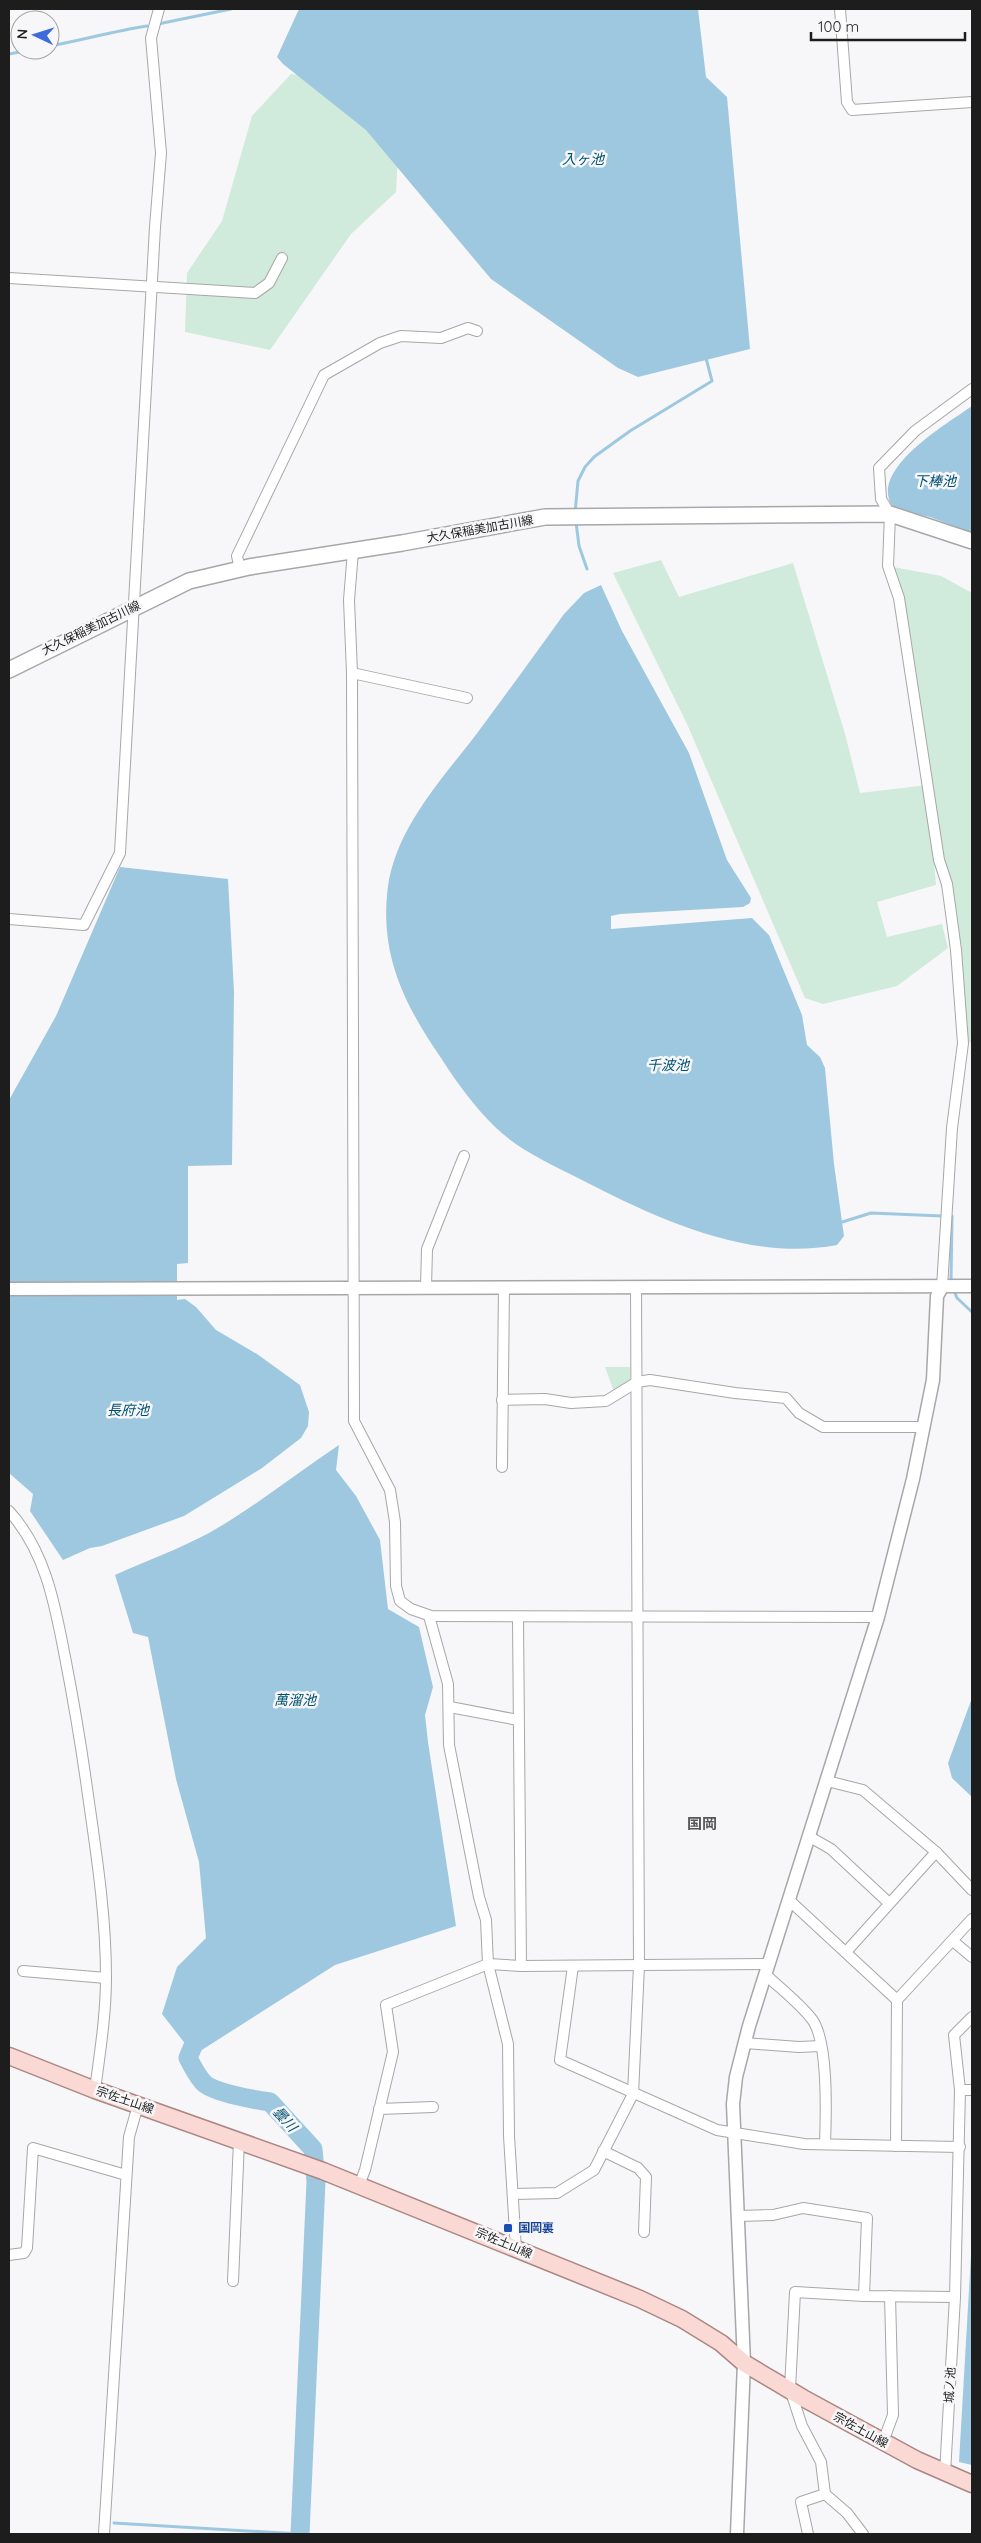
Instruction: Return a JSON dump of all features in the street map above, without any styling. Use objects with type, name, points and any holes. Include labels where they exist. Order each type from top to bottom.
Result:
[{"type":"main road","name":"大久保稲美加古川線","points":[[9,670],[135,606],[189,581],[240,569],[545,517],[890,514],[972,541]]},
{"type":"main road","name":"宗佐土山線","points":[[9,2056],[95,2090],[323,2171],[640,2299],[682,2319],[721,2343],[744,2363],[883,2442],[945,2473],[972,2484]]},
{"type":"street","points":[[9,920],[84,925],[120,853],[151,287],[162,153],[151,38],[159,9]]},
{"type":"street","points":[[840,9],[847,102],[852,110],[972,102]]},
{"type":"street","points":[[9,278],[255,293],[269,283],[282,258]]},
{"type":"street","points":[[240,569],[237,556],[324,376],[380,343],[401,336],[441,338],[468,328],[478,331]]},
{"type":"street","points":[[737,2534],[744,2363],[734,2132],[736,2077],[744,2043],[878,1617],[924,1427],[933,1380],[937,1296],[942,1287],[952,1128],[963,1043],[961,992],[947,884],[939,860],[898,598],[888,566],[890,514],[881,499],[879,468],[915,430],[972,389]]},
{"type":"street","points":[[353,551],[350,600],[352,673],[354,1421],[390,1490],[395,1522],[396,1586],[400,1601],[411,1609],[429,1616],[878,1617]]},
{"type":"street","points":[[352,673],[467,698]]},
{"type":"street","points":[[963,1043],[972,1033]]},
{"type":"street","points":[[426,1287],[427,1249],[464,1156]]},
{"type":"street","points":[[513,2194],[557,2193],[594,2170],[633,2094],[639,1966],[636,1286]]},
{"type":"street","points":[[9,1288],[191,1290],[426,1287],[972,1286]]},
{"type":"street","points":[[502,1467],[504,1287]]},
{"type":"street","points":[[502,1400],[545,1399],[571,1403],[606,1401],[637,1382],[650,1380],[735,1393],[786,1398],[799,1413],[823,1427],[924,1427]]},
{"type":"street","points":[[9,1511],[36,1549],[54,1602],[80,1733],[98,1858],[106,1978],[105,2012],[95,2090]]},
{"type":"street","points":[[429,1616],[448,1684],[450,1707],[449,1745],[479,1897],[486,1920],[488,1964],[508,2044],[509,2136],[516,2249]]},
{"type":"street","points":[[518,1617],[521,1966]]},
{"type":"street","points":[[450,1707],[518,1720]]},
{"type":"street","points":[[827,1781],[863,1790],[936,1852],[972,1890]]},
{"type":"street","points":[[810,1837],[831,1849],[889,1903]]},
{"type":"street","points":[[846,1952],[936,1852]]},
{"type":"street","points":[[790,1901],[897,2000]]},
{"type":"street","points":[[896,2146],[897,2000],[972,1919]]},
{"type":"street","points":[[953,1941],[972,1957]]},
{"type":"street","points":[[359,2185],[393,2052],[386,2005],[488,1964],[767,1970],[813,2019],[821,2046],[826,2083],[825,2144]]},
{"type":"street","points":[[573,1966],[560,2060],[717,2130],[804,2144],[960,2147]]},
{"type":"street","points":[[23,1971],[106,1978]]},
{"type":"street","name":"城ノ池","points":[[945,2473],[955,2297],[960,2147],[960,2090],[954,2035],[972,2017]]},
{"type":"street","points":[[744,2043],[799,2047],[821,2046]]},
{"type":"street","points":[[960,2090],[972,2090]]},
{"type":"street","points":[[104,2534],[126,2175],[130,2137],[138,2105]]},
{"type":"street","points":[[379,2108],[433,2107]]},
{"type":"street","points":[[233,2281],[239,2141]]},
{"type":"street","points":[[9,2255],[24,2252],[27,2248],[33,2148],[126,2175]]},
{"type":"street","points":[[603,2151],[638,2168],[646,2177],[644,2232]]},
{"type":"street","points":[[738,2216],[773,2215],[804,2208],[867,2218],[864,2296]]},
{"type":"street","points":[[862,2534],[847,2513],[825,2494],[821,2462],[802,2426],[790,2389],[794,2292],[864,2296],[955,2297]]},
{"type":"street","points":[[883,2442],[893,2415],[890,2296]]},
{"type":"street","points":[[808,2534],[801,2502],[825,2494]]},
{"type":"green space","points":[[291,74],[351,84],[398,156],[396,192],[351,234],[270,350],[185,332],[187,273],[222,221],[252,116]]},
{"type":"green space","points":[[661,560],[679,597],[793,563],[845,734],[860,793],[928,785],[888,566],[941,576],[972,593],[972,1042],[963,1043],[954,931],[927,788],[936,885],[877,902],[887,937],[942,924],[948,948],[897,986],[823,1004],[805,998],[687,724],[613,573]]},
{"type":"green space","points":[[605,1367],[630,1367],[630,1382],[614,1392]]},
{"type":"water","name":"入ヶ池","points":[[299,9],[698,9],[706,77],[727,97],[750,349],[638,377],[618,368],[491,279],[366,130],[283,64],[277,57]]},
{"type":"water","name":"下棒池","points":[[972,406],[972,533],[930,517],[894,509],[888,494],[890,479],[899,464],[929,436]]},
{"type":"water","name":"千波池","points":[[601,585],[622,631],[689,753],[727,860],[751,898],[750,903],[743,907],[620,914],[611,916],[611,929],[752,918],[769,935],[802,1015],[807,1045],[820,1057],[825,1068],[834,1164],[844,1236],[837,1245],[803,1249],[770,1247],[736,1242],[703,1233],[639,1208],[535,1156],[504,1135],[480,1111],[428,1038],[416,1018],[397,977],[387,934],[388,886],[393,864],[411,823],[423,804],[564,614],[584,593]]},
{"type":"water","name":"長府池","points":[[120,867],[228,879],[234,992],[232,1165],[188,1166],[188,1263],[177,1264],[177,1300],[185,1299],[196,1307],[216,1330],[257,1354],[300,1385],[309,1412],[308,1426],[301,1438],[262,1468],[184,1516],[102,1546],[90,1548],[63,1560],[30,1511],[33,1494],[9,1473],[9,1100],[56,1016]]},
{"type":"water","name":"萬溜池","points":[[339,1445],[336,1470],[356,1496],[380,1540],[388,1609],[419,1627],[433,1687],[425,1715],[456,1926],[335,1965],[194,2055],[162,2014],[177,1967],[206,1938],[199,1862],[176,1779],[148,1637],[133,1633],[115,1575],[209,1533],[243,1512]]},
{"type":"water","points":[[972,1698],[972,1797],[952,1778],[948,1763]]},
{"type":"water","points":[[972,2238],[972,2465],[959,2462]]},
{"type":"waterway","points":[[158,24],[231,9]]},
{"type":"waterway","points":[[60,44],[147,26]]},
{"type":"waterway","points":[[575,513],[578,481],[585,467],[594,457],[630,431],[712,381],[706,358]]},
{"type":"waterway","points":[[576,522],[579,546],[587,569]]},
{"type":"waterway","points":[[839,1223],[871,1213],[942,1216]]},
{"type":"waterway","points":[[951,1283],[952,1216]]},
{"type":"waterway","points":[[953,1288],[957,1298],[972,1312]]},
{"type":"waterway","name":"曇川","points":[[200,2029],[188,2058],[202,2082],[227,2093],[270,2102],[313,2149],[316,2182],[300,2534]]},
{"type":"waterway","points":[[114,2523],[300,2534]]},
{"type":"place","name":"国岡裏","points":[[508,2228]]},
{"type":"district","name":"国岡","points":[[702,1824]]}]
